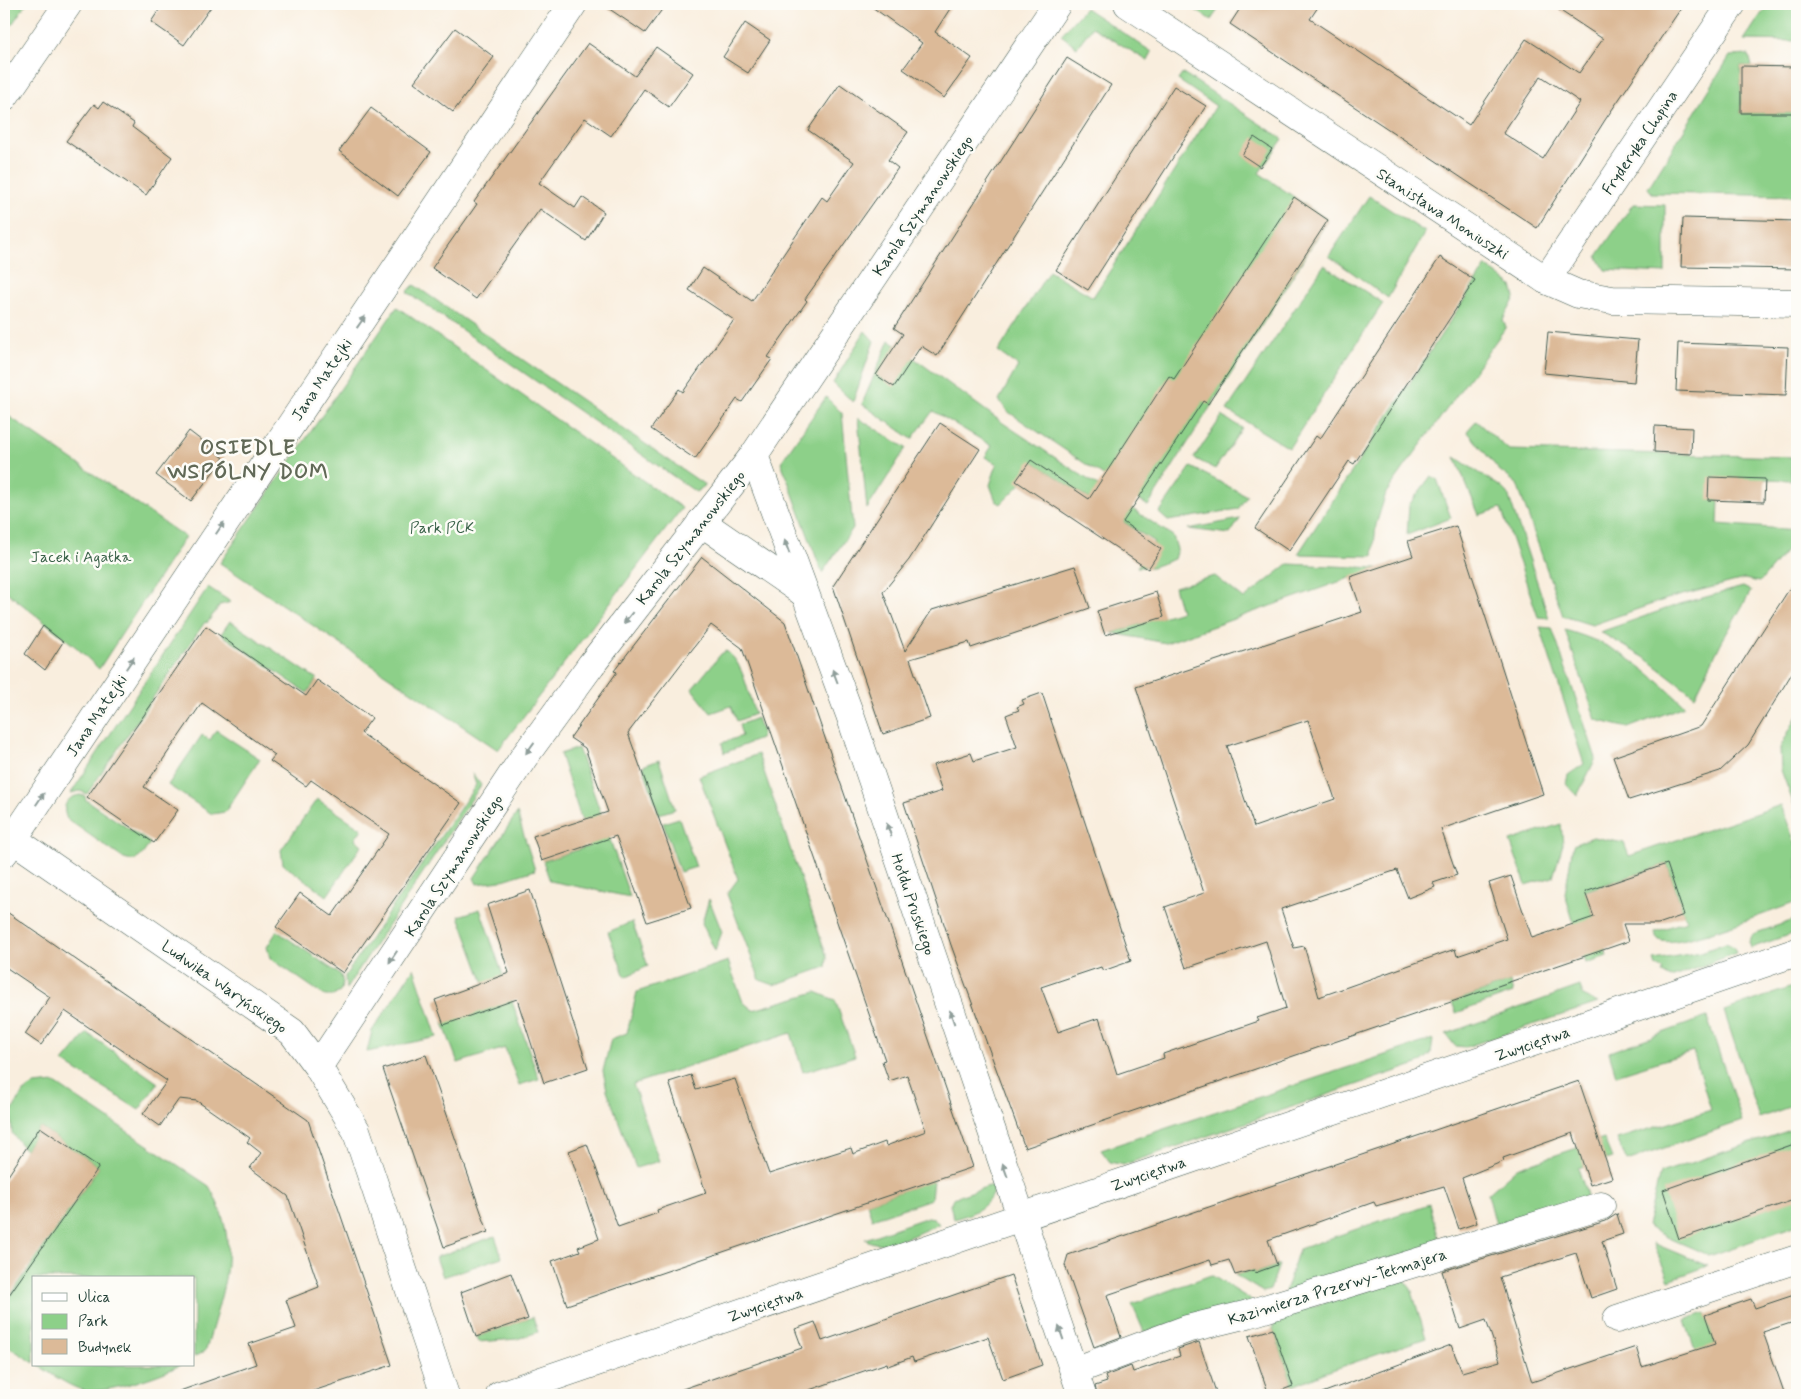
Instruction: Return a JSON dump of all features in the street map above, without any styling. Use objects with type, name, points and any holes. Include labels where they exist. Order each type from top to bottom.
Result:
[{"type":"street","points":[[4,97],[68,4]]},
{"type":"street","name":"Jana Matejki","points":[[7,842],[573,4]]},
{"type":"street","name":"Karola Szymanowskiego","points":[[318,1067],[524,757],[754,455],[1057,4]]},
{"type":"street","name":"Stanisława Moniuszki","points":[[1128,4],[1546,280],[1578,294],[1612,300],[1797,303]]},
{"type":"street","name":"Fryderyka Chopina","points":[[1546,280],[1732,4]]},
{"type":"street","name":"Hołdu Pruskiego","points":[[754,455],[850,715],[1078,1383]]},
{"type":"street","points":[[702,522],[804,593]]},
{"type":"street","name":"Ludwika Waryńskiego","points":[[7,842],[292,1032],[318,1067],[356,1130],[445,1395]]},
{"type":"street","name":"Zwycięstwa","points":[[500,1395],[1797,952]]},
{"type":"street","name":"Kazimierza Przerwy-Tetmajera","points":[[1078,1383],[1187,1329],[1256,1312],[1601,1206]]},
{"type":"street","points":[[1617,1319],[1797,1259]]},
{"type":"green space","points":[[4,4],[26,4],[4,36]]},
{"type":"green space","points":[[1186,4],[1222,4],[1211,20]]},
{"type":"green space","points":[[1768,4],[1797,4],[1797,41],[1744,40]]},
{"type":"green space","points":[[1085,8],[1152,52],[1148,61],[1092,27],[1077,47],[1061,35]]},
{"type":"green space","points":[[1749,55],[1752,66],[1741,66],[1741,113],[1797,113],[1797,196],[1652,193],[1648,188],[1730,56]]},
{"type":"green space","points":[[1183,73],[1283,139],[1259,173],[1328,220],[1148,506],[1007,411],[999,400],[1018,366],[998,352],[1049,271],[1093,297],[1216,106],[1178,80]]},
{"type":"green space","points":[[1369,196],[1425,232],[1388,298],[1329,256]]},
{"type":"green space","points":[[1633,204],[1665,205],[1665,273],[1605,270],[1597,256]]},
{"type":"green space","points":[[1324,265],[1383,303],[1289,448],[1227,410]]},
{"type":"green space","points":[[1486,266],[1512,286],[1515,298],[1503,320],[1506,327],[1386,493],[1376,525],[1373,556],[1298,554]]},
{"type":"green space","points":[[414,285],[706,485],[696,492],[407,292]]},
{"type":"green space","name":"Park PCK","points":[[397,307],[682,508],[498,750],[220,563]]},
{"type":"green space","points":[[865,331],[874,341],[853,402],[833,383]]},
{"type":"green space","points":[[889,340],[1003,423],[1173,536],[1177,549],[1174,559],[1153,567],[1137,567],[1154,542],[1035,463],[1018,487],[1001,504],[996,501],[990,485],[997,464],[985,457],[992,446],[933,411],[912,439],[862,404]]},
{"type":"green space","points":[[826,397],[842,413],[853,528],[822,573],[781,462]]},
{"type":"green space","name":"Jacek i Agatka","points":[[4,413],[185,537],[99,669],[76,647],[4,590]]},
{"type":"green space","points":[[1222,416],[1242,428],[1215,469],[1194,458]]},
{"type":"green space","points":[[858,418],[906,448],[867,509]]},
{"type":"green space","points":[[1476,421],[1509,450],[1792,457],[1791,480],[1765,479],[1719,500],[1718,524],[1797,530],[1797,538],[1760,582],[1744,579],[1667,599],[1592,625],[1563,616],[1517,484],[1499,470],[1467,431]]},
{"type":"green space","points":[[1455,457],[1501,487],[1508,494],[1549,618],[1538,617],[1501,508],[1479,515]]},
{"type":"green space","points":[[1191,467],[1247,496],[1238,509],[1168,521],[1159,513]]},
{"type":"green space","points":[[1431,476],[1437,479],[1451,518],[1407,535],[1409,505]]},
{"type":"green space","points":[[1240,519],[1230,534],[1188,529]]},
{"type":"green space","points":[[1288,564],[1378,568],[1166,643],[1112,633],[1181,611],[1174,587],[1215,576],[1244,599]]},
{"type":"green space","points":[[208,587],[231,602],[220,605],[207,623],[205,622],[87,794],[80,791],[71,793]]},
{"type":"green space","points":[[1743,587],[1751,591],[1721,643],[1695,696],[1647,659],[1600,632],[1680,604]]},
{"type":"green space","points":[[230,621],[317,679],[307,693],[221,634]]},
{"type":"green space","points":[[1540,627],[1552,628],[1596,758],[1577,796],[1566,784],[1568,775],[1584,764]]},
{"type":"green space","points":[[1565,630],[1601,643],[1616,651],[1644,670],[1685,706],[1628,728],[1596,720]]},
{"type":"green space","points":[[726,651],[732,656],[741,671],[755,714],[737,721],[731,706],[711,713],[692,689],[721,654]]},
{"type":"green space","points":[[1797,716],[1797,813],[1781,770],[1780,748]]},
{"type":"green space","points":[[757,718],[762,733],[760,739],[724,753],[722,743],[742,736],[739,725]]},
{"type":"green space","points":[[216,730],[260,759],[225,812],[212,814],[168,785],[202,735],[210,740]]},
{"type":"green space","points":[[578,748],[630,897],[550,881],[543,861],[590,846],[560,754]]},
{"type":"green space","points":[[758,754],[827,957],[826,967],[774,985],[760,980],[727,894],[738,879],[699,776]]},
{"type":"green space","points":[[659,760],[675,809],[659,814],[643,766]]},
{"type":"green space","points":[[472,773],[481,785],[346,989],[345,976],[476,785]]},
{"type":"green space","points":[[75,796],[85,796],[86,800],[150,843],[140,857],[133,860],[124,859],[67,819],[65,814],[66,803]]},
{"type":"green space","points":[[317,799],[362,829],[355,839],[362,845],[327,896],[283,864],[281,850]]},
{"type":"green space","points":[[1781,805],[1797,848],[1797,902],[1688,939],[1662,941],[1658,939],[1655,932],[1686,921],[1667,864],[1585,891],[1607,956],[1586,963],[1565,894],[1573,845],[1593,837],[1624,843],[1629,856]]},
{"type":"green space","points":[[517,813],[535,870],[500,881],[477,884],[474,878]]},
{"type":"green space","points":[[679,818],[696,867],[680,872],[663,823]]},
{"type":"green space","points":[[1561,824],[1563,844],[1553,877],[1526,885],[1510,841]]},
{"type":"green space","points":[[709,899],[722,932],[715,951],[702,923]]},
{"type":"green space","points":[[480,909],[539,1079],[519,1085],[505,1048],[458,1063],[443,1023],[492,1005],[459,916]]},
{"type":"green space","points":[[1797,919],[1797,932],[1751,948],[1749,942],[1753,934]]},
{"type":"green space","points":[[632,922],[648,966],[625,977],[608,932]]},
{"type":"green space","points":[[277,931],[341,975],[343,983],[340,992],[333,996],[325,996],[270,958],[267,947]]},
{"type":"green space","points":[[1726,943],[1734,947],[1736,953],[1671,978],[1662,973],[1663,970],[1656,966],[1654,960],[1701,952]]},
{"type":"green space","points":[[728,961],[743,1002],[753,1010],[816,992],[835,1000],[855,1056],[803,1072],[791,1033],[633,1084],[659,1161],[636,1168],[607,1090],[603,1071],[611,1039],[627,1033],[637,992]]},
{"type":"green space","points":[[414,968],[437,1037],[367,1052],[372,1031]]},
{"type":"green space","points":[[1510,982],[1513,993],[1456,1013],[1452,1002]]},
{"type":"green space","points":[[1580,986],[1583,996],[1598,1003],[1466,1047],[1455,1046],[1446,1034]]},
{"type":"green space","points":[[1792,987],[1797,1003],[1797,1104],[1759,1118],[1724,1011]]},
{"type":"green space","points":[[1707,1017],[1742,1121],[1627,1161],[1617,1139],[1711,1110],[1693,1051],[1616,1075],[1609,1052]]},
{"type":"green space","points":[[87,1033],[158,1083],[139,1110],[63,1062]]},
{"type":"green space","points":[[1433,1039],[1431,1054],[1420,1063],[1123,1165],[1110,1162],[1101,1150]]},
{"type":"green space","points":[[55,1083],[209,1186],[219,1208],[225,1228],[227,1267],[206,1350],[195,1356],[195,1276],[32,1276],[32,1362],[4,1344],[4,1305],[99,1167],[40,1127],[25,1150],[12,1133],[11,1113],[23,1092],[34,1085]]},
{"type":"green space","points":[[1797,1128],[1797,1225],[1709,1256],[1662,1235],[1647,1226],[1660,1173]]},
{"type":"green space","points":[[1604,1139],[1612,1158],[1578,1168],[1587,1195],[1580,1201],[1496,1225],[1488,1194],[1517,1168]]},
{"type":"green space","points":[[933,1180],[931,1199],[872,1219],[867,1203]]},
{"type":"green space","points":[[995,1184],[986,1204],[969,1214],[954,1219],[950,1205],[953,1198]]},
{"type":"green space","points":[[1429,1204],[1439,1239],[1429,1249],[1283,1298],[1299,1249]]},
{"type":"green space","points":[[928,1217],[934,1218],[939,1224],[902,1240],[882,1244],[873,1243],[865,1239]]},
{"type":"green space","points":[[495,1236],[502,1257],[443,1277],[436,1257]]},
{"type":"green space","points":[[1653,1243],[1708,1266],[1669,1280]]},
{"type":"green space","points":[[1279,1265],[1270,1290],[1263,1292],[1235,1275],[1254,1270],[1255,1273]]},
{"type":"green space","points":[[1211,1275],[1256,1303],[1144,1332],[1132,1304]]},
{"type":"green space","points":[[1405,1280],[1411,1288],[1426,1338],[1326,1372],[1293,1386],[1273,1329],[1274,1317]]},
{"type":"green space","points":[[1705,1313],[1732,1395],[1710,1395],[1685,1320]]},
{"type":"green space","points":[[533,1317],[538,1332],[517,1339],[478,1342],[476,1337]]},
{"type":"green space","points":[[39,1366],[178,1366],[131,1384],[91,1391],[82,1390],[54,1376]]},
{"type":"building","points":[[163,4],[213,4],[184,45],[151,22]]},
{"type":"building","points":[[602,4],[666,4],[645,33]]},
{"type":"building","points":[[868,4],[953,4],[935,32],[972,58],[944,98],[903,69],[922,43]]},
{"type":"building","points":[[1243,4],[1320,4],[1310,19],[1469,125],[1526,39],[1579,73],[1603,39],[1550,4],[1684,4],[1605,120],[1537,228],[1230,24]],"holes":[[[1541,76],[1580,102],[1543,159],[1503,133]]]},
{"type":"building","points":[[745,23],[770,40],[748,73],[723,57]]},
{"type":"building","points":[[455,28],[494,57],[453,112],[414,82]]},
{"type":"building","points":[[588,43],[635,76],[656,47],[693,73],[669,107],[644,89],[611,136],[585,118],[539,183],[575,208],[582,197],[604,212],[586,241],[540,209],[476,299],[432,268],[477,204],[474,202]]},
{"type":"building","points":[[1067,58],[1111,85],[937,356],[921,346],[894,387],[876,375],[903,334],[894,328]]},
{"type":"building","points":[[1741,66],[1797,67],[1797,113],[1741,113]]},
{"type":"building","points":[[840,84],[908,132],[888,160],[898,168],[805,299],[807,301],[768,357],[772,359],[742,402],[737,399],[695,459],[651,429],[679,389],[683,392],[734,320],[689,290],[703,268],[752,301],[822,197],[827,201],[854,162],[808,130]]},
{"type":"building","points":[[1174,86],[1206,106],[1088,290],[1056,270]]},
{"type":"building","points":[[103,102],[134,123],[132,127],[172,157],[146,195],[66,141],[94,104],[99,108]]},
{"type":"building","points":[[371,108],[431,152],[398,196],[339,151]]},
{"type":"building","points":[[1254,137],[1272,149],[1260,167],[1242,155]]},
{"type":"building","points":[[1294,197],[1328,220],[1208,404],[1203,401],[1123,522],[1161,549],[1148,569],[1016,481],[1031,460],[1089,499],[1169,376],[1174,379]]},
{"type":"building","points":[[1683,218],[1797,221],[1797,269],[1681,267]]},
{"type":"building","points":[[1440,257],[1475,280],[1354,464],[1349,461],[1289,551],[1255,528],[1316,436],[1320,439]]},
{"type":"building","points":[[1548,332],[1638,340],[1634,382],[1544,373]]},
{"type":"building","points":[[1678,343],[1788,347],[1786,395],[1676,391]]},
{"type":"building","points":[[940,423],[980,449],[909,560],[883,592],[905,651],[932,610],[1075,566],[1090,608],[971,648],[969,642],[910,659],[930,718],[883,734],[833,586]]},
{"type":"building","points":[[1655,426],[1692,428],[1691,454],[1654,452]]},
{"type":"building","points":[[189,431],[224,458],[191,501],[156,475]]},
{"type":"building","points":[[1709,477],[1765,479],[1764,502],[1708,500]]},
{"type":"building","points":[[1456,526],[1543,794],[1441,829],[1457,875],[1433,883],[1435,887],[1408,898],[1397,870],[1281,909],[1294,948],[1304,946],[1319,997],[1455,949],[1457,956],[1507,939],[1489,883],[1511,876],[1532,938],[1594,917],[1585,892],[1667,864],[1684,915],[1658,924],[1623,924],[1629,941],[1025,1148],[951,945],[904,803],[942,791],[933,765],[971,753],[974,761],[1017,747],[1006,715],[1019,710],[1017,707],[1024,704],[1022,700],[1042,693],[1131,961],[1103,971],[1101,967],[1041,987],[1058,1032],[1099,1018],[1117,1074],[1164,1058],[1163,1054],[1259,1021],[1257,1018],[1286,1008],[1266,941],[1186,968],[1165,907],[1204,893],[1136,687],[1362,612],[1350,577],[1413,556],[1408,541]],"holes":[[[1308,720],[1335,799],[1254,827],[1227,746]]]},
{"type":"building","points":[[702,557],[785,622],[973,1167],[567,1305],[552,1261],[580,1251],[578,1247],[599,1239],[569,1151],[587,1144],[618,1227],[658,1213],[657,1210],[706,1193],[669,1082],[691,1075],[696,1090],[735,1079],[769,1174],[851,1148],[853,1154],[885,1142],[886,1146],[926,1131],[907,1075],[889,1081],[882,1061],[885,1060],[742,648],[711,625],[628,733],[691,908],[647,922],[616,836],[542,861],[533,836],[608,812],[585,748],[570,738],[617,672],[614,671]]},
{"type":"building","points":[[1797,577],[1797,665],[1748,745],[1720,771],[1629,800],[1613,757],[1701,726]]},
{"type":"building","points":[[1156,592],[1164,617],[1105,635],[1097,611]]},
{"type":"building","points":[[43,626],[63,642],[45,670],[25,654]]},
{"type":"building","points":[[206,626],[306,696],[317,680],[372,718],[361,733],[461,803],[343,973],[276,927],[300,893],[332,916],[389,834],[311,780],[306,786],[270,761],[275,755],[202,703],[144,787],[178,810],[154,843],[87,797]]},
{"type":"building","points":[[530,890],[588,1068],[544,1083],[517,999],[444,1025],[435,1000],[509,973],[487,905]]},
{"type":"building","points":[[4,910],[308,1120],[392,1365],[301,1395],[178,1395],[177,1392],[256,1364],[249,1344],[296,1328],[286,1300],[319,1287],[288,1196],[250,1168],[261,1153],[247,1142],[250,1138],[197,1101],[179,1099],[160,1126],[143,1114],[167,1081],[65,1011],[41,1045],[25,1034],[50,997],[4,966]]},
{"type":"building","points":[[426,1055],[488,1232],[444,1247],[383,1069]]},
{"type":"building","points":[[1579,1081],[1612,1178],[1590,1185],[1573,1133],[1503,1158],[1504,1161],[1462,1178],[1477,1223],[1459,1229],[1444,1186],[1376,1206],[1374,1202],[1268,1240],[1277,1265],[1255,1273],[1254,1270],[1235,1275],[1229,1260],[1212,1265],[1210,1260],[1107,1295],[1121,1337],[1094,1347],[1065,1265],[1068,1255]]},
{"type":"building","points":[[40,1127],[99,1167],[4,1302],[4,1182]]},
{"type":"building","points":[[1797,1143],[1797,1199],[1679,1239],[1663,1190]]},
{"type":"building","points":[[1617,1214],[1623,1234],[1602,1241],[1617,1289],[1591,1298],[1576,1253],[1500,1277],[1532,1382],[1636,1347],[1642,1367],[1715,1344],[1705,1315],[1751,1299],[1755,1308],[1797,1294],[1797,1321],[1763,1332],[1785,1395],[1323,1395],[1322,1393],[1451,1345],[1462,1372],[1500,1361],[1486,1320],[1460,1329],[1442,1271],[1606,1221]]},
{"type":"building","points":[[511,1273],[528,1319],[476,1337],[461,1292]]},
{"type":"building","points":[[1011,1275],[1042,1365],[1003,1379],[988,1337],[914,1362],[912,1357],[888,1366],[887,1363],[795,1395],[675,1395],[674,1392],[802,1348],[795,1329],[815,1322],[822,1341]]},
{"type":"building","points":[[1273,1329],[1293,1386],[1269,1395],[1249,1336]]},
{"type":"building","points":[[1199,1342],[1217,1395],[1097,1395],[1095,1386],[1107,1382],[1105,1376],[1131,1366],[1133,1372],[1180,1356],[1178,1349]]},
{"type":"district","name":"OSIEDLE WSPÓLNY DOM","points":[[248,459]]}]
